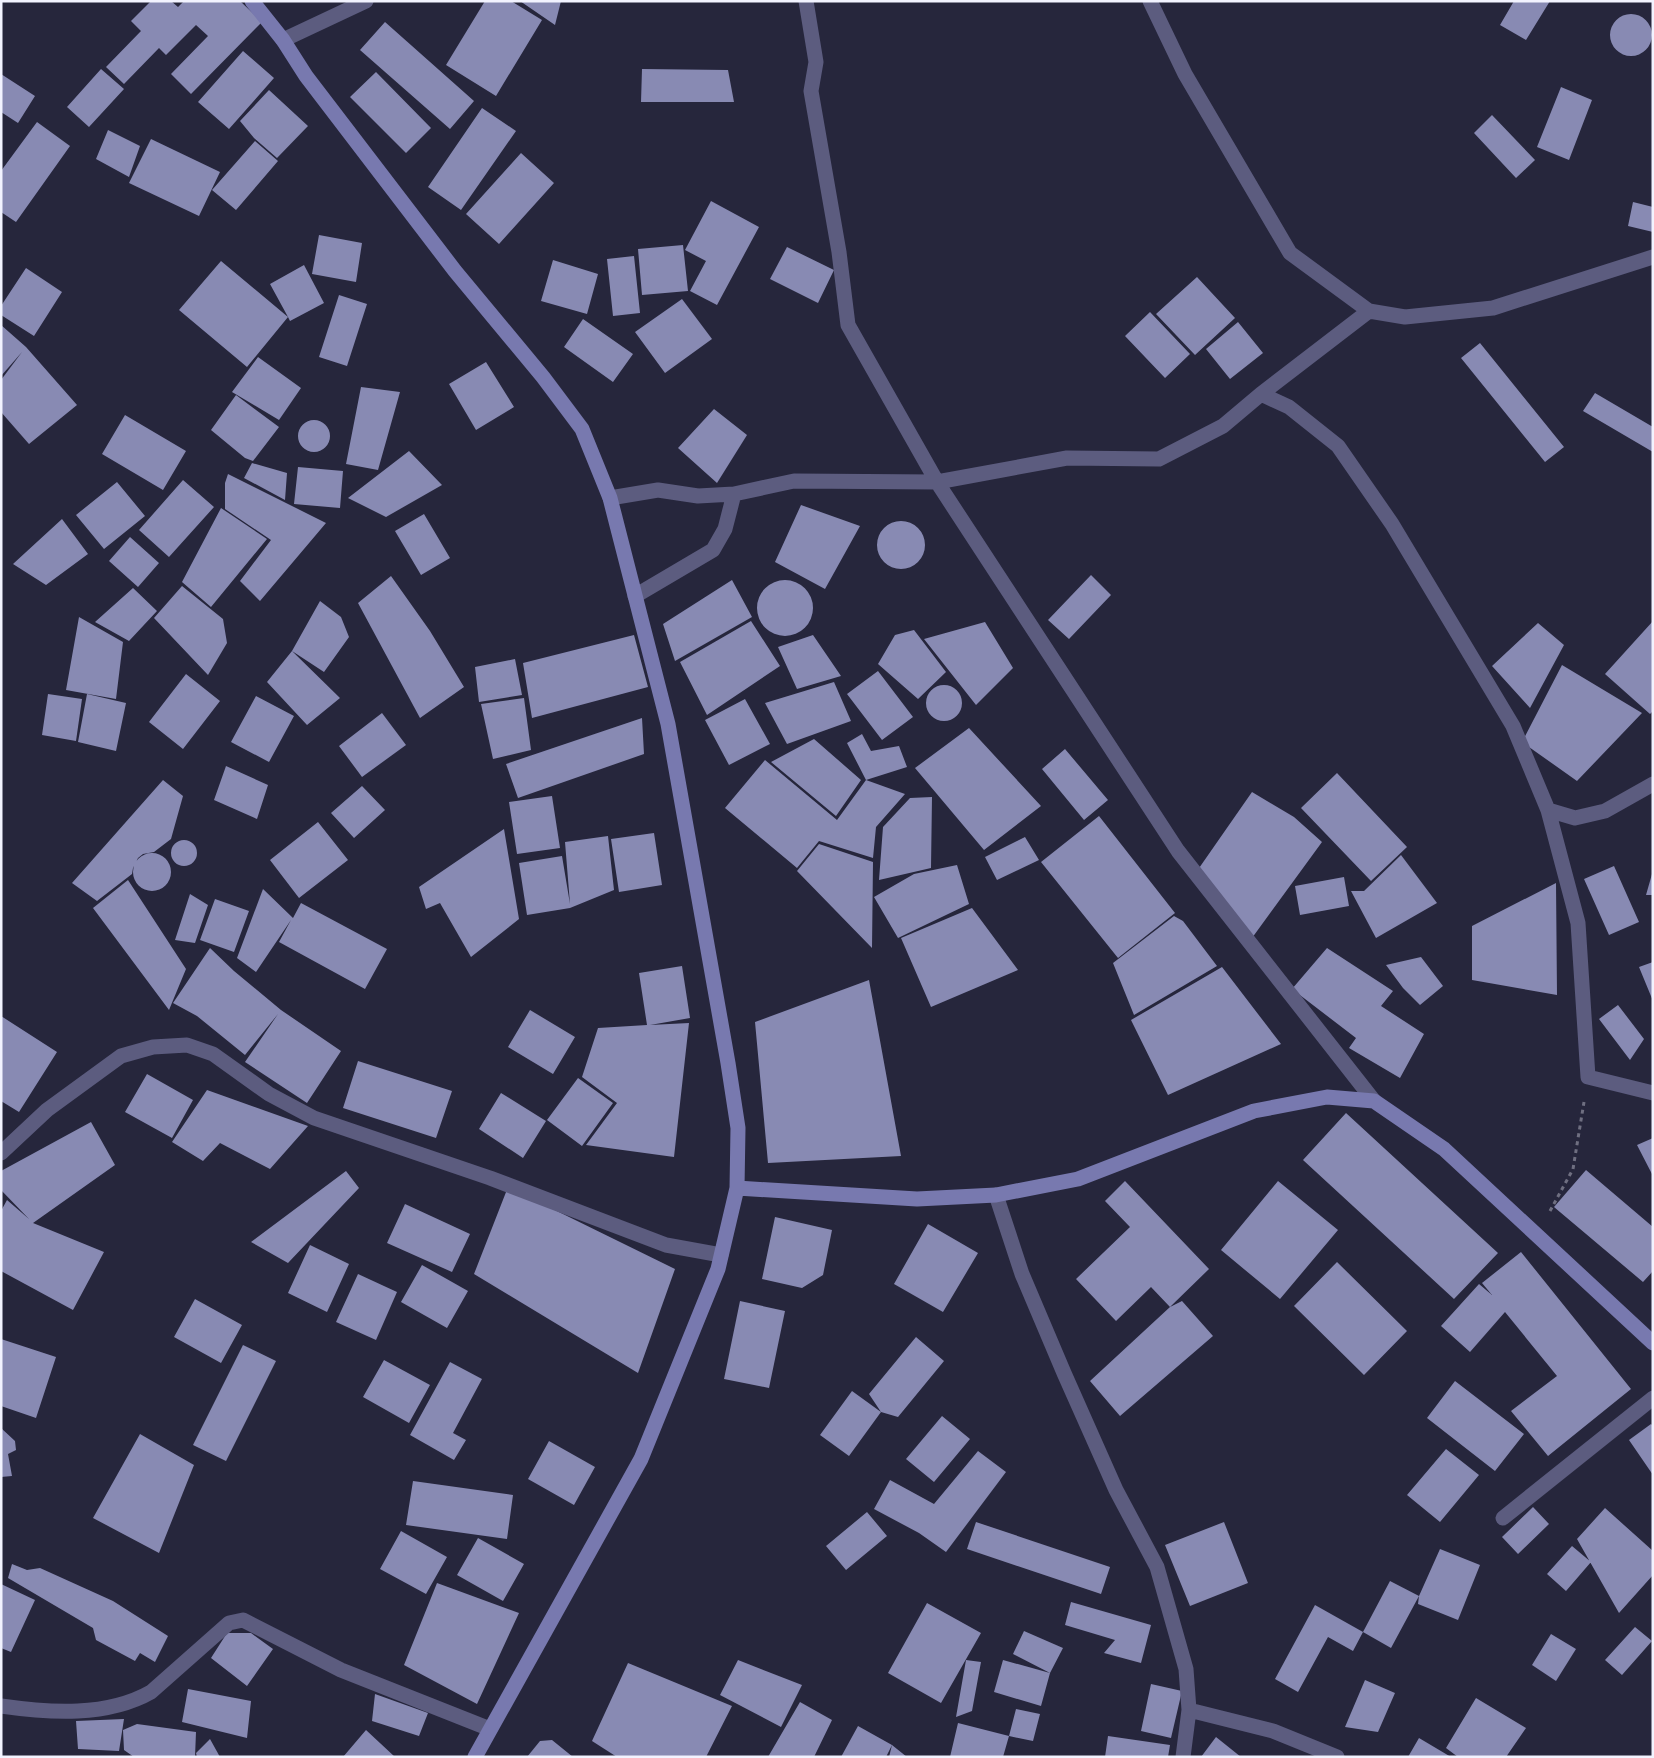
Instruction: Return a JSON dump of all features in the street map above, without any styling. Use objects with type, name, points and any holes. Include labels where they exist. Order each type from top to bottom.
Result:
[{"type":"street","points":[[252,1],[283,40],[312,84],[582,429],[610,498],[668,724],[738,1128],[737,1188],[721,1255],[682,1360],[641,1459],[475,1757]]},
{"type":"street","points":[[283,40],[366,1]]},
{"type":"street","points":[[806,1],[816,62],[811,90],[839,252],[848,325],[937,482],[1178,851],[1374,1101],[1444,1149],[1653,1343]]},
{"type":"street","points":[[1150,1],[1185,74],[1290,253],[1369,311],[1405,317],[1493,308],[1653,257]]},
{"type":"street","points":[[610,498],[658,490],[698,496],[734,494],[794,481],[937,482],[1067,458],[1159,459],[1223,426],[1369,311]]},
{"type":"street","points":[[1262,394],[1289,407],[1338,446],[1376,500],[1512,726],[1548,810],[1578,923],[1588,1077],[1653,1093]]},
{"type":"street","points":[[635,596],[713,550],[724,529],[734,494]]},
{"type":"street","points":[[1548,810],[1575,818],[1605,811],[1653,784]]},
{"type":"street","points":[[1,1153],[47,1110],[121,1056],[153,1048],[187,1045],[213,1054],[269,1094],[314,1118],[490,1178],[666,1245],[721,1255]]},
{"type":"street","points":[[737,1188],[917,1199],[996,1195],[1078,1179],[1254,1111],[1328,1097],[1374,1101]]},
{"type":"street","points":[[996,1195],[1022,1274],[1064,1373],[1116,1490],[1156,1567],[1186,1669],[1189,1710],[1183,1757]]},
{"type":"street","points":[[1503,1518],[1653,1398]]},
{"type":"street","points":[[1,1706],[52,1711],[98,1710],[139,1698],[151,1692],[229,1624],[243,1620],[341,1670],[490,1730]]},
{"type":"street","points":[[1189,1710],[1273,1731],[1337,1757]]},
{"type":"path","points":[[1550,1248],[1550,1208],[1573,1169],[1588,1077]]},
{"type":"building","points":[[151,1],[171,1],[178,7],[184,1],[240,1],[262,22],[191,94],[171,74],[208,36],[196,25],[166,55],[159,48],[124,84],[106,67],[141,31],[131,21]]},
{"type":"building","points":[[485,1],[511,1],[542,20],[496,96],[446,65]]},
{"type":"building","points":[[520,1],[561,1],[555,25]]},
{"type":"building","points":[[1514,1],[1550,1],[1526,40],[1500,25]]},
{"type":"building","points":[[1631,14],[1646,20],[1652,35],[1646,50],[1631,56],[1616,50],[1610,35],[1616,20]]},
{"type":"building","points":[[385,22],[474,101],[450,129],[360,50]]},
{"type":"building","points":[[243,51],[274,78],[229,129],[198,102]]},
{"type":"building","points":[[101,69],[124,89],[89,127],[67,107]]},
{"type":"building","points":[[642,69],[728,70],[734,102],[641,102]]},
{"type":"building","points":[[376,72],[431,128],[406,153],[350,97]]},
{"type":"building","points":[[1,74],[35,96],[18,123],[1,112]]},
{"type":"building","points":[[1561,87],[1592,100],[1569,160],[1537,147]]},
{"type":"building","points":[[269,90],[308,126],[277,158],[254,138],[240,121]]},
{"type":"building","points":[[482,108],[516,131],[461,210],[428,187]]},
{"type":"building","points":[[1492,115],[1535,160],[1516,178],[1474,133]]},
{"type":"building","points":[[37,122],[70,146],[16,222],[1,212],[1,171]]},
{"type":"building","points":[[108,130],[140,146],[129,177],[96,159]]},
{"type":"building","points":[[151,139],[220,172],[199,216],[129,183]]},
{"type":"building","points":[[255,141],[278,161],[236,210],[212,190]]},
{"type":"building","points":[[521,153],[554,183],[499,244],[466,214]]},
{"type":"building","points":[[711,201],[759,227],[717,305],[690,291],[706,261],[685,250]]},
{"type":"building","points":[[1633,202],[1653,207],[1653,232],[1628,226]]},
{"type":"building","points":[[319,235],[362,243],[356,282],[312,274]]},
{"type":"building","points":[[683,245],[688,291],[642,295],[638,249]]},
{"type":"building","points":[[787,247],[834,270],[818,303],[770,279]]},
{"type":"building","points":[[634,256],[640,313],[613,316],[607,259]]},
{"type":"building","points":[[553,260],[598,274],[587,314],[541,301]]},
{"type":"building","points":[[221,261],[288,317],[247,367],[179,310]]},
{"type":"building","points":[[304,265],[324,303],[290,321],[270,284]]},
{"type":"building","points":[[26,268],[62,292],[34,336],[1,315],[1,306]]},
{"type":"building","points":[[1197,277],[1235,318],[1195,355],[1156,314]]},
{"type":"building","points":[[339,295],[367,304],[347,366],[319,357]]},
{"type":"building","points":[[682,299],[712,339],[665,373],[635,332]]},
{"type":"building","points":[[1150,312],[1190,354],[1165,378],[1125,336]]},
{"type":"building","points":[[583,319],[633,354],[613,382],[564,347]]},
{"type":"building","points":[[1238,322],[1263,353],[1230,379],[1206,349]]},
{"type":"building","points":[[1,325],[26,347],[77,405],[29,444],[1,412],[1,380],[22,352],[1,376]]},
{"type":"building","points":[[1480,343],[1564,447],[1545,462],[1461,358]]},
{"type":"building","points":[[258,357],[301,388],[279,420],[232,392]]},
{"type":"building","points":[[486,362],[514,407],[476,430],[449,384]]},
{"type":"building","points":[[361,387],[400,392],[378,470],[346,464]]},
{"type":"building","points":[[1595,393],[1653,427],[1653,452],[1583,411]]},
{"type":"building","points":[[236,395],[279,427],[253,461],[245,458],[211,430]]},
{"type":"building","points":[[714,409],[747,435],[717,483],[678,448]]},
{"type":"building","points":[[125,415],[186,451],[163,490],[102,454]]},
{"type":"building","points":[[314,420],[320,421],[325,425],[329,430],[329,442],[325,447],[320,451],[314,452],[308,451],[303,447],[299,442],[298,436],[299,430],[303,425],[308,421]]},
{"type":"building","points":[[409,451],[442,485],[386,517],[348,498]]},
{"type":"building","points":[[252,463],[287,473],[285,500],[244,478]]},
{"type":"building","points":[[298,467],[343,471],[340,508],[294,504]]},
{"type":"building","points":[[228,474],[326,523],[260,601],[240,581],[271,540],[225,509],[225,483]]},
{"type":"building","points":[[183,480],[214,507],[169,557],[139,530]]},
{"type":"building","points":[[117,482],[145,516],[104,549],[76,515]]},
{"type":"building","points":[[801,505],[860,526],[825,589],[775,562]]},
{"type":"building","points":[[221,508],[267,539],[211,607],[182,582]]},
{"type":"building","points":[[424,514],[450,558],[421,575],[395,531]]},
{"type":"building","points":[[62,519],[88,554],[46,585],[13,564]]},
{"type":"building","points":[[901,521],[910,523],[918,528],[923,536],[925,545],[923,554],[918,562],[910,567],[901,569],[892,567],[884,562],[879,554],[877,545],[879,536],[884,528],[892,523]]},
{"type":"building","points":[[130,537],[159,563],[138,587],[109,561]]},
{"type":"building","points":[[1091,575],[1111,595],[1069,639],[1048,620]]},
{"type":"building","points":[[391,576],[430,631],[464,687],[420,718],[358,603]]},
{"type":"building","points":[[732,580],[752,617],[675,661],[663,624]]},
{"type":"building","points":[[779,580],[791,580],[801,584],[809,592],[813,608],[809,624],[801,632],[791,636],[779,636],[769,632],[761,624],[757,614],[757,602],[761,592],[769,584]]},
{"type":"building","points":[[182,586],[223,619],[227,643],[208,675],[154,618]]},
{"type":"building","points":[[133,588],[157,611],[129,641],[95,622]]},
{"type":"building","points":[[320,601],[341,617],[349,637],[324,672],[292,651]]},
{"type":"building","points":[[79,617],[123,642],[116,699],[66,690]]},
{"type":"building","points":[[751,621],[780,666],[707,715],[680,662]]},
{"type":"building","points":[[1653,621],[1653,711],[1650,714],[1605,674]]},
{"type":"building","points":[[985,622],[1013,668],[976,705],[924,639]]},
{"type":"building","points":[[1538,623],[1564,645],[1530,708],[1492,666]]},
{"type":"building","points":[[914,630],[946,672],[918,699],[878,664],[895,635]]},
{"type":"building","points":[[634,635],[648,687],[532,718],[523,663]]},
{"type":"building","points":[[813,635],[841,676],[797,689],[778,647]]},
{"type":"building","points":[[292,651],[340,698],[307,725],[267,682]]},
{"type":"building","points":[[515,659],[522,695],[479,702],[475,667]]},
{"type":"building","points":[[1562,665],[1642,713],[1577,781],[1522,742]]},
{"type":"building","points":[[878,671],[913,717],[882,740],[847,694]]},
{"type":"building","points":[[186,674],[220,701],[183,749],[149,722]]},
{"type":"building","points":[[834,682],[851,721],[787,744],[765,703]]},
{"type":"building","points":[[944,685],[951,686],[957,690],[961,696],[961,710],[957,716],[951,720],[944,721],[937,720],[931,716],[927,710],[926,703],[927,696],[931,690],[937,686]]},
{"type":"building","points":[[48,694],[82,699],[76,741],[42,735]]},
{"type":"building","points":[[87,694],[126,703],[116,751],[78,742]]},
{"type":"building","points":[[256,696],[294,716],[269,762],[231,742]]},
{"type":"building","points":[[524,698],[531,750],[493,759],[481,704]]},
{"type":"building","points":[[745,699],[770,744],[729,765],[705,720]]},
{"type":"building","points":[[382,713],[406,745],[362,777],[339,746]]},
{"type":"building","points":[[642,718],[644,754],[518,798],[506,764]]},
{"type":"building","points":[[969,728],[1041,806],[984,850],[915,768]]},
{"type":"building","points":[[862,734],[871,751],[899,746],[907,767],[866,780],[847,743]]},
{"type":"building","points":[[814,739],[861,780],[836,816],[771,762]]},
{"type":"building","points":[[1065,749],[1108,800],[1084,820],[1042,769]]},
{"type":"building","points":[[765,760],[837,820],[866,780],[905,794],[876,827],[873,858],[819,841],[797,868],[725,808]]},
{"type":"building","points":[[226,766],[268,785],[257,819],[214,800]]},
{"type":"building","points":[[1337,773],[1407,847],[1371,881],[1301,808]]},
{"type":"building","points":[[163,780],[183,796],[171,839],[154,852],[143,854],[138,858],[132,874],[97,901],[72,883]]},
{"type":"building","points":[[362,786],[385,810],[354,838],[331,813]]},
{"type":"building","points":[[1252,792],[1294,817],[1322,842],[1252,938],[1197,871]]},
{"type":"building","points":[[552,796],[560,848],[517,854],[509,802]]},
{"type":"building","points":[[932,797],[931,868],[879,880],[883,827],[910,798]]},
{"type":"building","points":[[1099,816],[1175,913],[1118,958],[1041,862]]},
{"type":"building","points":[[318,822],[348,860],[299,898],[270,860]]},
{"type":"building","points":[[504,829],[519,919],[471,957],[440,903],[426,909],[419,887]]},
{"type":"building","points":[[654,833],[662,885],[619,892],[611,839]]},
{"type":"building","points":[[608,836],[614,890],[570,908],[527,915],[519,863],[562,856],[570,904],[565,842]]},
{"type":"building","points":[[1025,837],[1039,860],[997,880],[985,857]]},
{"type":"building","points":[[184,840],[193,844],[197,853],[193,862],[184,866],[175,862],[171,853],[175,844]]},
{"type":"building","points":[[819,844],[873,862],[872,948],[797,871]]},
{"type":"building","points":[[152,853],[165,859],[171,872],[165,885],[152,891],[139,885],[133,872],[139,859]]},
{"type":"building","points":[[1401,855],[1437,903],[1376,938],[1351,891],[1364,891]]},
{"type":"building","points":[[957,865],[969,904],[898,938],[874,897],[914,874]]},
{"type":"building","points":[[1614,866],[1639,922],[1609,935],[1584,879]]},
{"type":"building","points":[[1652,874],[1653,895],[1646,895]]},
{"type":"building","points":[[1344,877],[1349,906],[1300,915],[1295,886]]},
{"type":"building","points":[[128,880],[186,969],[169,1010],[93,908]]},
{"type":"building","points":[[1556,883],[1557,995],[1472,980],[1472,926]]},
{"type":"building","points":[[263,889],[293,918],[301,903],[387,949],[365,989],[279,942],[291,920],[256,972],[237,958]]},
{"type":"building","points":[[190,894],[208,905],[195,943],[175,940]]},
{"type":"building","points":[[215,899],[249,911],[234,952],[200,940]]},
{"type":"building","points":[[972,908],[1018,970],[931,1007],[901,938]]},
{"type":"building","points":[[1174,916],[1183,921],[1217,966],[1134,1015],[1113,963]]},
{"type":"building","points":[[210,948],[234,971],[281,1010],[341,1051],[307,1103],[245,1062],[278,1014],[245,1055],[197,1016],[173,1003]]},
{"type":"building","points":[[1327,948],[1393,991],[1381,1006],[1424,1034],[1400,1078],[1349,1048],[1356,1038],[1292,989]]},
{"type":"building","points":[[1421,957],[1443,986],[1420,1005],[1403,988],[1386,965]]},
{"type":"building","points":[[1653,962],[1653,1001],[1639,967]]},
{"type":"building","points":[[682,966],[690,1018],[650,1025],[689,1023],[674,1157],[586,1145],[617,1103],[582,1077],[598,1028],[647,1025],[639,973]]},
{"type":"building","points":[[1222,967],[1281,1044],[1168,1095],[1131,1020]]},
{"type":"building","points":[[869,980],[901,1156],[768,1163],[755,1022]]},
{"type":"building","points":[[1618,1005],[1644,1039],[1630,1060],[1599,1019]]},
{"type":"building","points":[[530,1010],[575,1037],[553,1074],[508,1047]]},
{"type":"building","points":[[1,1016],[57,1052],[19,1112],[1,1101]]},
{"type":"building","points":[[358,1061],[452,1091],[436,1138],[343,1108]]},
{"type":"building","points":[[147,1074],[193,1100],[172,1138],[125,1112]]},
{"type":"building","points":[[578,1078],[613,1103],[582,1146],[547,1120]]},
{"type":"building","points":[[207,1090],[308,1126],[270,1169],[220,1143],[203,1161],[172,1142]]},
{"type":"building","points":[[501,1093],[546,1121],[523,1158],[479,1129]]},
{"type":"building","points":[[1346,1113],[1498,1253],[1454,1299],[1303,1160]]},
{"type":"building","points":[[91,1122],[115,1165],[33,1223],[104,1252],[73,1310],[1,1271],[1,1211],[7,1200],[29,1219],[1,1190],[1,1171]]},
{"type":"building","points":[[1653,1138],[1653,1176],[1637,1145]]},
{"type":"building","points":[[1586,1170],[1653,1227],[1653,1271],[1643,1282],[1554,1207]]},
{"type":"building","points":[[346,1171],[359,1188],[288,1263],[251,1242]]},
{"type":"building","points":[[1125,1181],[1209,1269],[1170,1307],[1151,1287],[1116,1321],[1076,1279],[1130,1227],[1105,1201]]},
{"type":"building","points":[[1278,1181],[1338,1230],[1280,1299],[1221,1250]]},
{"type":"building","points":[[508,1187],[675,1269],[638,1373],[474,1274]]},
{"type":"building","points":[[405,1204],[470,1234],[452,1272],[387,1243]]},
{"type":"building","points":[[775,1217],[832,1230],[823,1275],[802,1288],[762,1279]]},
{"type":"building","points":[[928,1224],[978,1253],[943,1312],[894,1284]]},
{"type":"building","points":[[310,1245],[349,1264],[327,1312],[288,1293]]},
{"type":"building","points":[[1521,1252],[1631,1389],[1548,1456],[1511,1411],[1557,1376],[1505,1312],[1470,1352],[1441,1326],[1479,1284],[1492,1295],[1482,1283]]},
{"type":"building","points":[[1337,1262],[1407,1331],[1364,1375],[1294,1306]]},
{"type":"building","points":[[422,1265],[468,1291],[447,1328],[401,1302]]},
{"type":"building","points":[[358,1274],[397,1292],[376,1340],[336,1322]]},
{"type":"building","points":[[195,1299],[242,1325],[221,1363],[174,1337]]},
{"type":"building","points":[[740,1301],[785,1311],[769,1388],[724,1379]]},
{"type":"building","points":[[1182,1301],[1213,1336],[1120,1416],[1090,1381],[1170,1307]]},
{"type":"building","points":[[916,1337],[944,1361],[898,1417],[881,1412],[869,1394]]},
{"type":"building","points":[[1,1339],[56,1357],[36,1418],[1,1406]]},
{"type":"building","points":[[243,1345],[276,1361],[226,1461],[193,1445]]},
{"type":"building","points":[[384,1360],[430,1385],[409,1423],[363,1397]]},
{"type":"building","points":[[450,1362],[482,1379],[453,1433],[466,1440],[454,1460],[410,1435]]},
{"type":"building","points":[[1455,1381],[1524,1434],[1495,1471],[1427,1418]]},
{"type":"building","points":[[852,1391],[881,1412],[849,1456],[820,1435]]},
{"type":"building","points":[[942,1416],[970,1439],[934,1482],[906,1459]]},
{"type":"building","points":[[1651,1424],[1653,1426],[1653,1475],[1629,1440]]},
{"type":"building","points":[[1,1428],[15,1441],[16,1450],[8,1454],[12,1476],[1,1477]]},
{"type":"building","points":[[140,1434],[194,1465],[159,1553],[93,1518]]},
{"type":"building","points":[[549,1441],[595,1467],[574,1505],[528,1479]]},
{"type":"building","points":[[1446,1449],[1479,1475],[1440,1522],[1407,1495]]},
{"type":"building","points":[[978,1451],[1006,1472],[946,1552],[919,1533],[874,1509],[890,1480],[934,1504]]},
{"type":"building","points":[[413,1481],[513,1495],[507,1539],[406,1525]]},
{"type":"building","points":[[1533,1507],[1549,1524],[1518,1554],[1502,1537]]},
{"type":"building","points":[[1605,1508],[1653,1551],[1653,1575],[1619,1613],[1577,1539]]},
{"type":"building","points":[[867,1512],[887,1536],[846,1570],[826,1546]]},
{"type":"building","points":[[976,1522],[1110,1567],[1101,1594],[967,1549]]},
{"type":"building","points":[[1224,1522],[1248,1583],[1190,1606],[1165,1545]]},
{"type":"building","points":[[401,1531],[447,1557],[426,1594],[380,1569]]},
{"type":"building","points":[[478,1538],[524,1564],[503,1601],[457,1575]]},
{"type":"building","points":[[1572,1546],[1591,1562],[1566,1591],[1547,1574]]},
{"type":"building","points":[[1440,1549],[1480,1565],[1458,1620],[1418,1604],[1419,1596]]},
{"type":"building","points":[[12,1564],[27,1570],[40,1568],[113,1601],[168,1636],[155,1662],[140,1653],[135,1661],[96,1640],[93,1628],[8,1578]]},
{"type":"building","points":[[1390,1581],[1419,1596],[1391,1648],[1363,1632]]},
{"type":"building","points":[[437,1583],[519,1613],[477,1704],[404,1665]]},
{"type":"building","points":[[1,1584],[35,1600],[11,1652],[1,1648]]},
{"type":"building","points":[[1071,1602],[1151,1625],[1141,1663],[1104,1653],[1115,1640],[1065,1625]]},
{"type":"building","points":[[927,1603],[981,1633],[941,1703],[888,1673]]},
{"type":"building","points":[[1315,1605],[1363,1632],[1353,1651],[1328,1637],[1298,1692],[1275,1679]]},
{"type":"building","points":[[1635,1627],[1652,1641],[1622,1675],[1605,1660]]},
{"type":"building","points":[[1024,1631],[1063,1648],[1050,1673],[1013,1654]]},
{"type":"building","points":[[227,1633],[251,1633],[273,1649],[247,1686],[211,1658]]},
{"type":"building","points":[[1551,1634],[1576,1649],[1556,1681],[1532,1665]]},
{"type":"building","points":[[738,1660],[802,1685],[781,1727],[720,1695]]},
{"type":"building","points":[[966,1660],[981,1662],[972,1711],[956,1717]]},
{"type":"building","points":[[1003,1660],[1050,1673],[1041,1706],[994,1692]]},
{"type":"building","points":[[628,1663],[732,1706],[706,1757],[617,1757],[592,1741]]},
{"type":"building","points":[[1365,1680],[1395,1693],[1378,1732],[1345,1727]]},
{"type":"building","points":[[1151,1684],[1182,1691],[1171,1738],[1141,1731]]},
{"type":"building","points":[[188,1689],[251,1701],[247,1738],[182,1722]]},
{"type":"building","points":[[375,1694],[428,1713],[419,1736],[372,1721]]},
{"type":"building","points":[[1476,1698],[1526,1728],[1506,1757],[1458,1757],[1446,1748]]},
{"type":"building","points":[[800,1702],[832,1720],[814,1757],[768,1757]]},
{"type":"building","points":[[1016,1709],[1040,1714],[1033,1741],[1009,1736]]},
{"type":"building","points":[[124,1719],[119,1751],[78,1749],[76,1721]]},
{"type":"building","points":[[958,1723],[1009,1736],[1003,1757],[950,1757]]},
{"type":"building","points":[[137,1724],[196,1732],[195,1757],[134,1757],[124,1750],[123,1730]]},
{"type":"building","points":[[858,1726],[892,1745],[886,1757],[841,1757]]},
{"type":"building","points":[[366,1730],[395,1757],[343,1757]]},
{"type":"building","points":[[1108,1736],[1170,1745],[1168,1757],[1105,1757]]},
{"type":"building","points":[[1216,1737],[1241,1757],[1201,1757]]},
{"type":"building","points":[[1419,1738],[1451,1757],[1408,1757]]},
{"type":"building","points":[[210,1739],[220,1757],[197,1757],[196,1753]]},
{"type":"building","points":[[552,1740],[573,1757],[527,1757],[540,1741]]},
{"type":"building","points":[[892,1745],[907,1757],[889,1757]]}]
